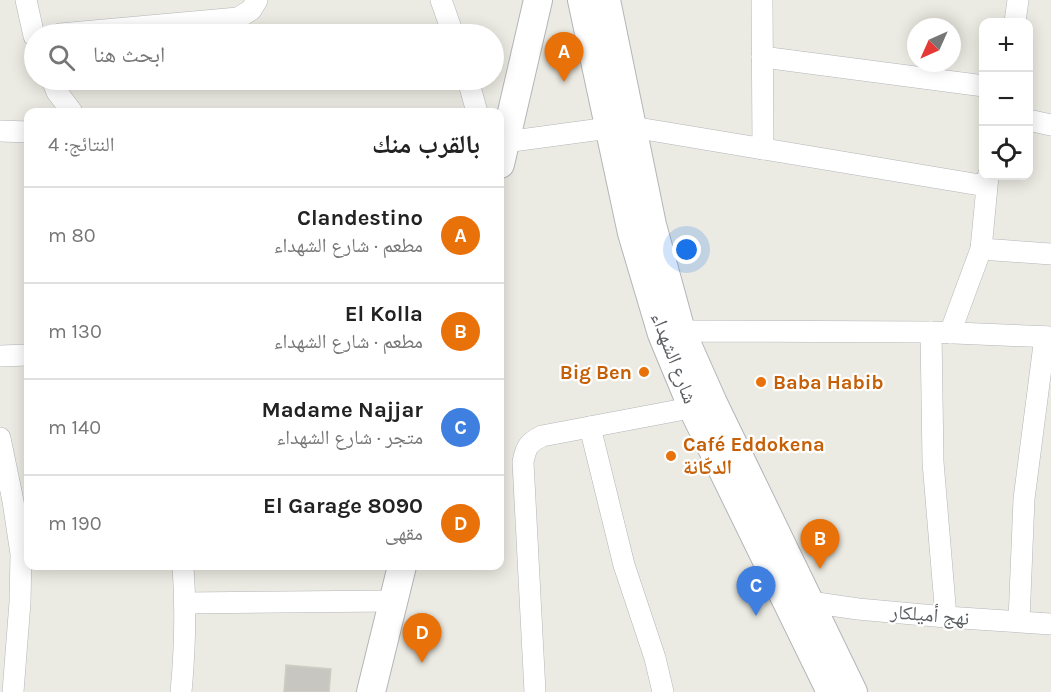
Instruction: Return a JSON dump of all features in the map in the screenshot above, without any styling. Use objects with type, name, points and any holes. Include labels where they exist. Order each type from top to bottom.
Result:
[{"type":"street","points":[[27,0],[32,24]]},
{"type":"street","points":[[171,24],[238,18],[251,10],[257,0]]},
{"type":"street","points":[[441,0],[449,24]]},
{"type":"street","points":[[504,137],[538,0]]},
{"type":"street","name":"شارع الشهداء","points":[[582,0],[620,127],[630,175],[632,233],[703,406],[831,692]]},
{"type":"street","name":"شارع الشهداء","points":[[606,0],[620,127]]},
{"type":"street","points":[[762,0],[763,149]]},
{"type":"street","points":[[1016,18],[1018,0]]},
{"type":"street","points":[[762,57],[979,85]]},
{"type":"street","points":[[56,90],[69,108]]},
{"type":"street","points":[[471,90],[476,108]]},
{"type":"street","points":[[1033,121],[1051,125]]},
{"type":"street","points":[[504,148],[620,127],[987,181],[981,249],[941,332],[933,462],[946,617]]},
{"type":"street","points":[[0,131],[24,132]]},
{"type":"street","points":[[981,249],[1051,254]]},
{"type":"street","points":[[672,332],[941,332],[1048,337],[1024,499],[1019,621]]},
{"type":"street","points":[[0,356],[24,355]]},
{"type":"street","points":[[535,692],[523,462],[527,446],[542,436],[703,406]]},
{"type":"street","name":"شارع الشهداء","points":[[703,406],[810,602],[854,692]]},
{"type":"street","points":[[590,427],[624,565],[655,658],[663,692]]},
{"type":"street","points":[[0,438],[14,501],[21,554],[13,692]]},
{"type":"street","points":[[181,692],[185,603],[183,570]]},
{"type":"street","points":[[371,692],[401,570]]},
{"type":"street","points":[[185,603],[393,601]]},
{"type":"street","name":"نهج أميلكار","points":[[810,602],[858,609],[1051,624]]},
{"type":"building","points":[[286,665],[331,669],[329,692],[284,692]]},
{"type":"place","name":"Clandestino","points":[[564,82]]},
{"type":"place","name":"Big Ben","points":[[644,372]]},
{"type":"place","name":"Baba Habib","points":[[761,382]]},
{"type":"place","name":"Café Eddokena الدكّانة","points":[[671,456]]},
{"type":"place","name":"El Kolla","points":[[820,569]]},
{"type":"place","name":"Madame Najjar","points":[[756,616]]},
{"type":"place","name":"El Garage 8090","points":[[422,663]]}]
